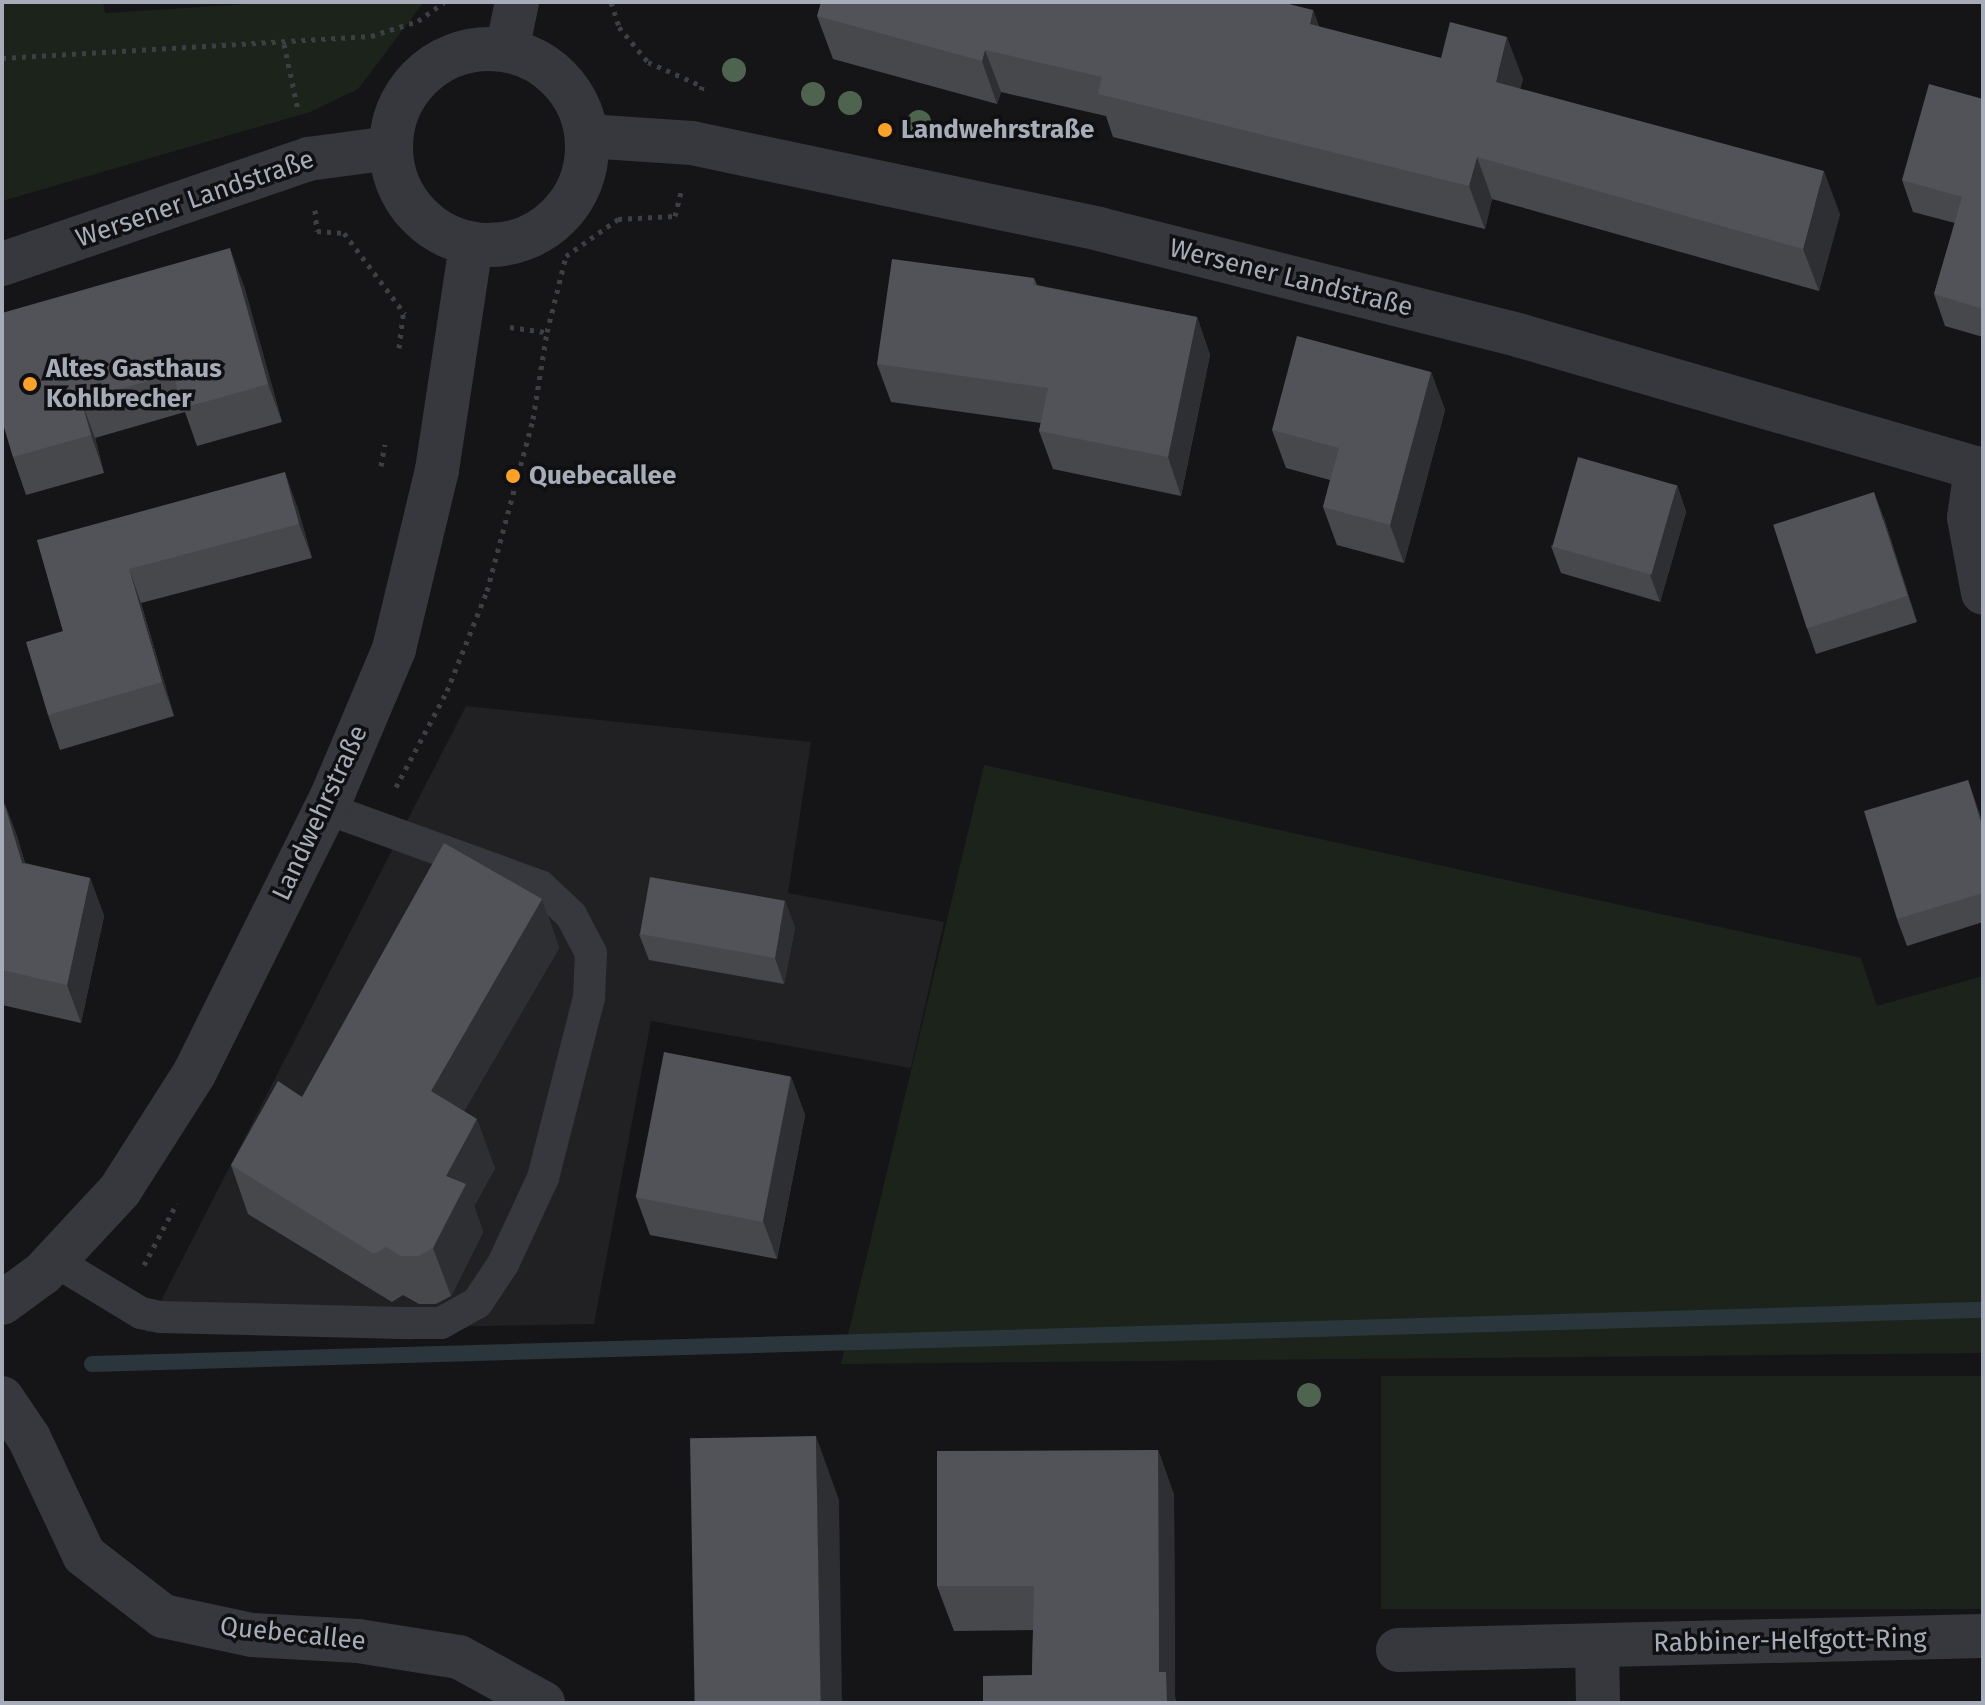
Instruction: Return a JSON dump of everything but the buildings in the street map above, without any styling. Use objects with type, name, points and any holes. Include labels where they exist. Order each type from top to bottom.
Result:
[{"type":"street","points":[[507,50],[517,2]]},
{"type":"street","points":[[507,50],[553,71],[570,89],[587,136],[587,166],[575,195],[557,220],[531,237],[502,245],[471,244],[423,221],[394,175],[390,148],[394,120],[406,93],[425,72],[450,56],[507,50]]},
{"type":"street","name":"Wersener Landstraße","points":[[587,136],[692,143],[1099,229],[1521,336],[1979,469]]},
{"type":"street","name":"Wersener Landstraße","points":[[2,264],[308,159],[390,148]]},
{"type":"street","name":"Landwehrstraße","points":[[2,1303],[55,1261],[120,1190],[194,1074],[325,808],[394,649],[437,470],[471,244]]},
{"type":"street","points":[[1979,469],[1969,518],[1983,593]]},
{"type":"street","name":"Quebecallee","points":[[2,1398],[29,1438],[84,1555],[163,1616],[252,1635],[358,1641],[459,1657],[543,1703]]},
{"type":"street","name":"Rabbiner-Helfgott-Ring","points":[[1398,1650],[1983,1636]]},
{"type":"street","points":[[1597,1646],[1598,1703]]},
{"type":"lane","points":[[55,1261],[133,1309],[160,1317],[411,1323],[441,1323],[477,1303],[503,1264],[543,1178],[589,998],[591,953],[571,915],[540,886],[325,808]]},
{"type":"path","points":[[2,58],[284,44],[371,36],[418,21],[444,2]]},
{"type":"path","points":[[403,314],[547,332],[566,256],[618,219],[675,216],[702,86],[648,62],[619,27],[611,2]]},
{"type":"path","points":[[284,44],[308,159],[317,231],[344,233],[403,314],[399,355]]},
{"type":"path","points":[[380,469],[385,440]]},
{"type":"shaded area","points":[[2,2],[103,2],[105,13],[282,2],[424,2],[358,89],[310,112],[2,201]]},
{"type":"shaded area","points":[[466,706],[811,742],[788,893],[944,922],[911,1068],[651,1021],[594,1324],[145,1332]]},
{"type":"shaded area","points":[[984,765],[1861,958],[1877,1006],[1983,976],[1983,1353],[841,1364]]},
{"type":"shaded area","points":[[1381,1376],[1983,1376],[1983,1609],[1381,1609]]},
{"type":"waterway","points":[[92,1364],[1983,1310]]},
{"type":"place","name":"Landwehrstraße","points":[[885,130]]},
{"type":"place","name":"Altes Gasthaus Kohlbrecher","points":[[30,384]]},
{"type":"place","name":"Quebecallee","points":[[513,476]]}]
